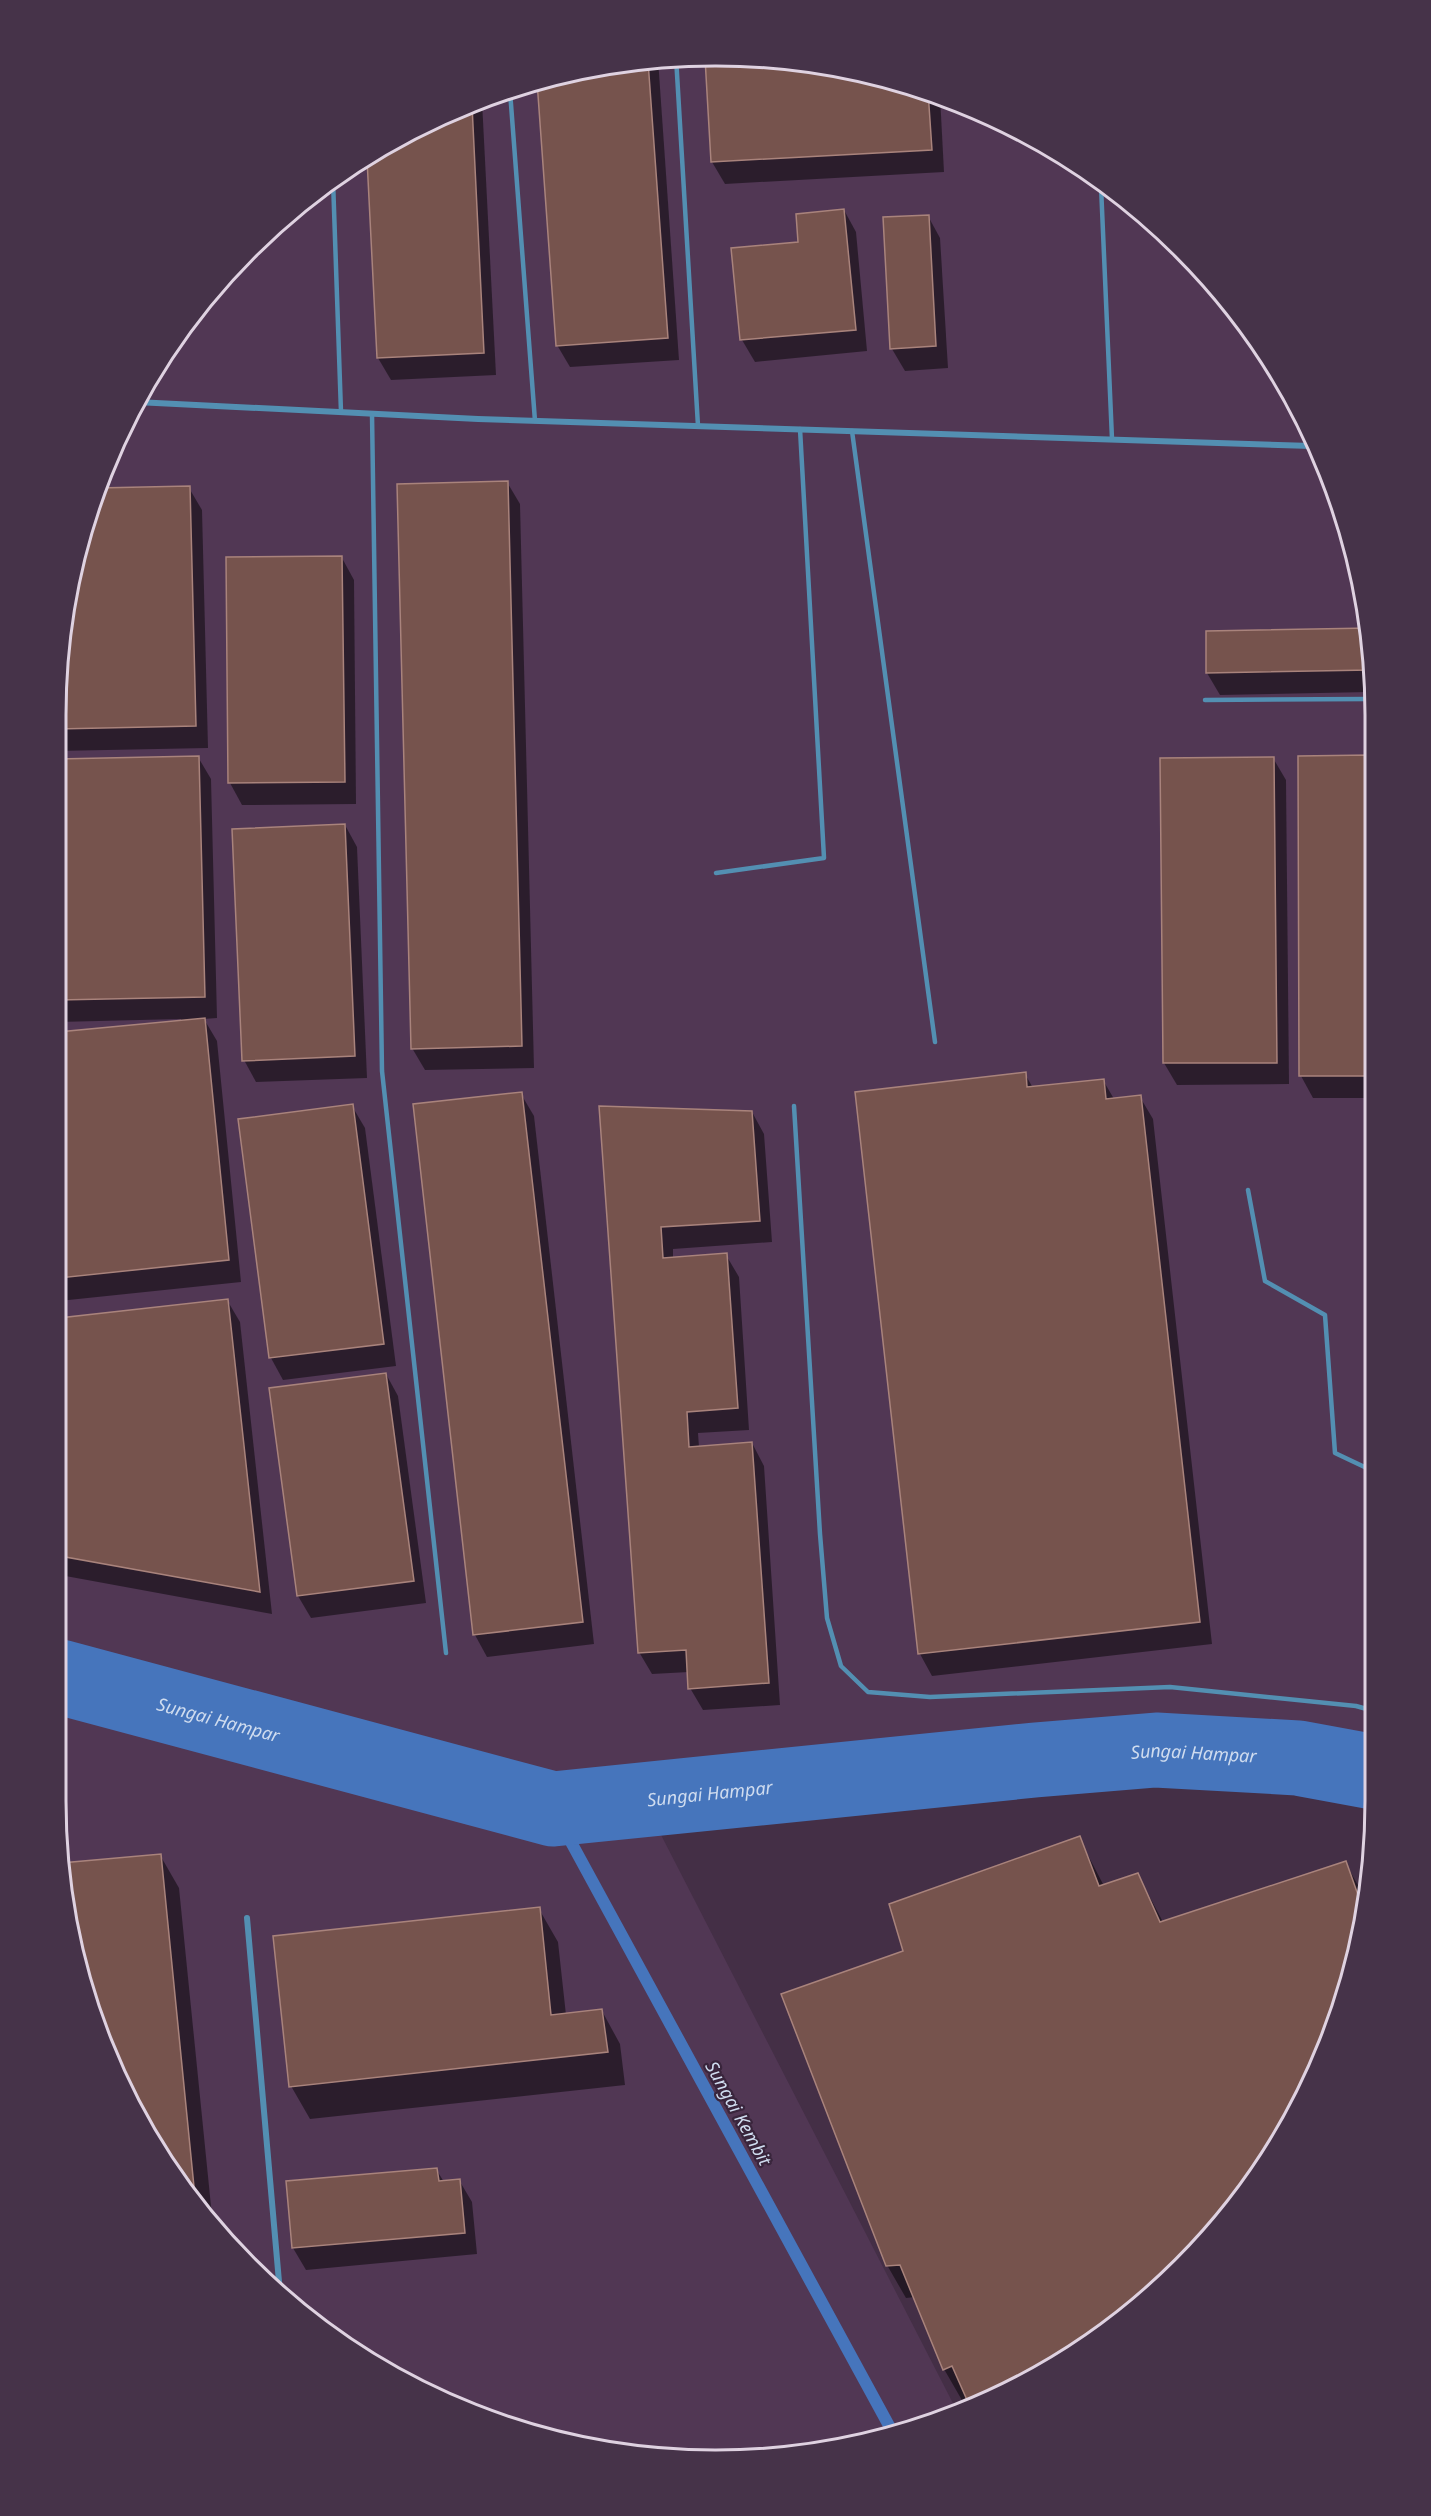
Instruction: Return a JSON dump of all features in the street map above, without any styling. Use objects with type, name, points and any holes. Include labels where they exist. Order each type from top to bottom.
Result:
[{"type":"street","points":[[147,403],[535,421],[1306,446]]},
{"type":"street","points":[[246,1918],[279,2281]]},
{"type":"lane","points":[[677,67],[698,426]]},
{"type":"lane","points":[[511,99],[535,421]]},
{"type":"lane","points":[[333,190],[341,412]]},
{"type":"lane","points":[[1101,193],[1112,439]]},
{"type":"lane","points":[[372,414],[382,1071],[446,1653]]},
{"type":"lane","points":[[716,873],[824,858],[800,429]]},
{"type":"lane","points":[[852,431],[935,1042]]},
{"type":"lane","points":[[1204,700],[1365,699]]},
{"type":"lane","points":[[794,1106],[820,1534],[827,1617],[841,1666],[868,1692],[930,1697],[1170,1687],[1365,1708]]},
{"type":"lane","points":[[1248,1190],[1265,1281],[1325,1314],[1335,1454],[1365,1467]]},
{"type":"shaded area","points":[[673,67],[758,67],[842,78],[924,100],[964,115],[1040,153],[1111,200],[1175,256],[1231,320],[1256,355],[1298,428],[1331,507],[1353,589],[1364,673],[1365,1792],[1133,1785],[659,1831],[954,2405],[884,2428],[842,2438],[758,2449],[716,2450],[673,2449],[589,2438],[507,2416],[467,2401],[428,2383],[355,2341],[287,2289],[256,2260],[200,2196],[175,2161],[133,2088],[115,2049],[88,1969],[78,1927],[67,1843],[67,673],[78,589],[88,547],[115,467],[133,428],[175,355],[200,320],[256,256],[287,227],[355,175],[391,153],[467,115],[507,100],[589,78],[631,72]]},
{"type":"building","points":[[705,66],[758,67],[842,78],[929,102],[932,150],[711,162]]},
{"type":"building","points":[[649,70],[668,338],[556,346],[538,91],[589,78]]},
{"type":"building","points":[[472,113],[484,353],[377,358],[367,167],[428,133]]},
{"type":"building","points":[[844,209],[856,330],[740,340],[731,248],[798,242],[796,214]]},
{"type":"building","points":[[929,215],[936,346],[890,349],[883,217]]},
{"type":"building","points":[[508,481],[522,1046],[411,1049],[397,484]]},
{"type":"building","points":[[190,486],[196,726],[66,729],[67,673],[78,589],[88,547],[107,488]]},
{"type":"building","points":[[342,556],[345,782],[228,783],[226,557]]},
{"type":"building","points":[[1359,628],[1364,670],[1206,673],[1206,631]]},
{"type":"building","points":[[1365,755],[1365,1076],[1299,1076],[1298,756]]},
{"type":"building","points":[[199,756],[205,997],[66,1000],[66,759]]},
{"type":"building","points":[[1274,757],[1277,1063],[1163,1063],[1160,758]]},
{"type":"building","points":[[345,824],[355,1056],[242,1061],[232,829]]},
{"type":"building","points":[[205,1018],[229,1260],[66,1277],[66,1031]]},
{"type":"building","points":[[1026,1072],[1027,1087],[1104,1079],[1106,1099],[1141,1095],[1200,1622],[918,1654],[855,1092]]},
{"type":"building","points":[[522,1092],[583,1622],[473,1635],[413,1104]]},
{"type":"building","points":[[353,1104],[384,1344],[269,1358],[238,1119]]},
{"type":"building","points":[[599,1106],[752,1111],[760,1221],[661,1227],[663,1258],[727,1253],[738,1408],[687,1412],[689,1447],[752,1442],[769,1683],[688,1689],[686,1650],[638,1653]]},
{"type":"building","points":[[228,1299],[260,1592],[66,1557],[66,1317]]},
{"type":"building","points":[[386,1373],[414,1581],[297,1596],[269,1388]]},
{"type":"building","points":[[1080,1836],[1099,1886],[1138,1873],[1160,1922],[1346,1861],[1358,1894],[1343,1969],[1316,2049],[1278,2125],[1231,2196],[1175,2260],[1111,2316],[1040,2363],[967,2400],[952,2366],[943,2370],[900,2265],[886,2266],[781,1994],[903,1951],[889,1904]]},
{"type":"building","points":[[161,1854],[194,2188],[153,2125],[115,2049],[88,1969],[78,1927],[69,1862]]},
{"type":"building","points":[[540,1907],[551,2015],[602,2009],[608,2052],[289,2087],[273,1936]]},
{"type":"building","points":[[437,2168],[439,2181],[460,2179],[465,2233],[292,2248],[286,2181]]},
{"type":"waterway","name":"Sungai Hampar","points":[[66,1679],[553,1809],[1035,1760],[1156,1750],[1298,1758],[1365,1770]]},
{"type":"waterway","name":"Sungai Kembit","points":[[553,1809],[889,2426]]}]
